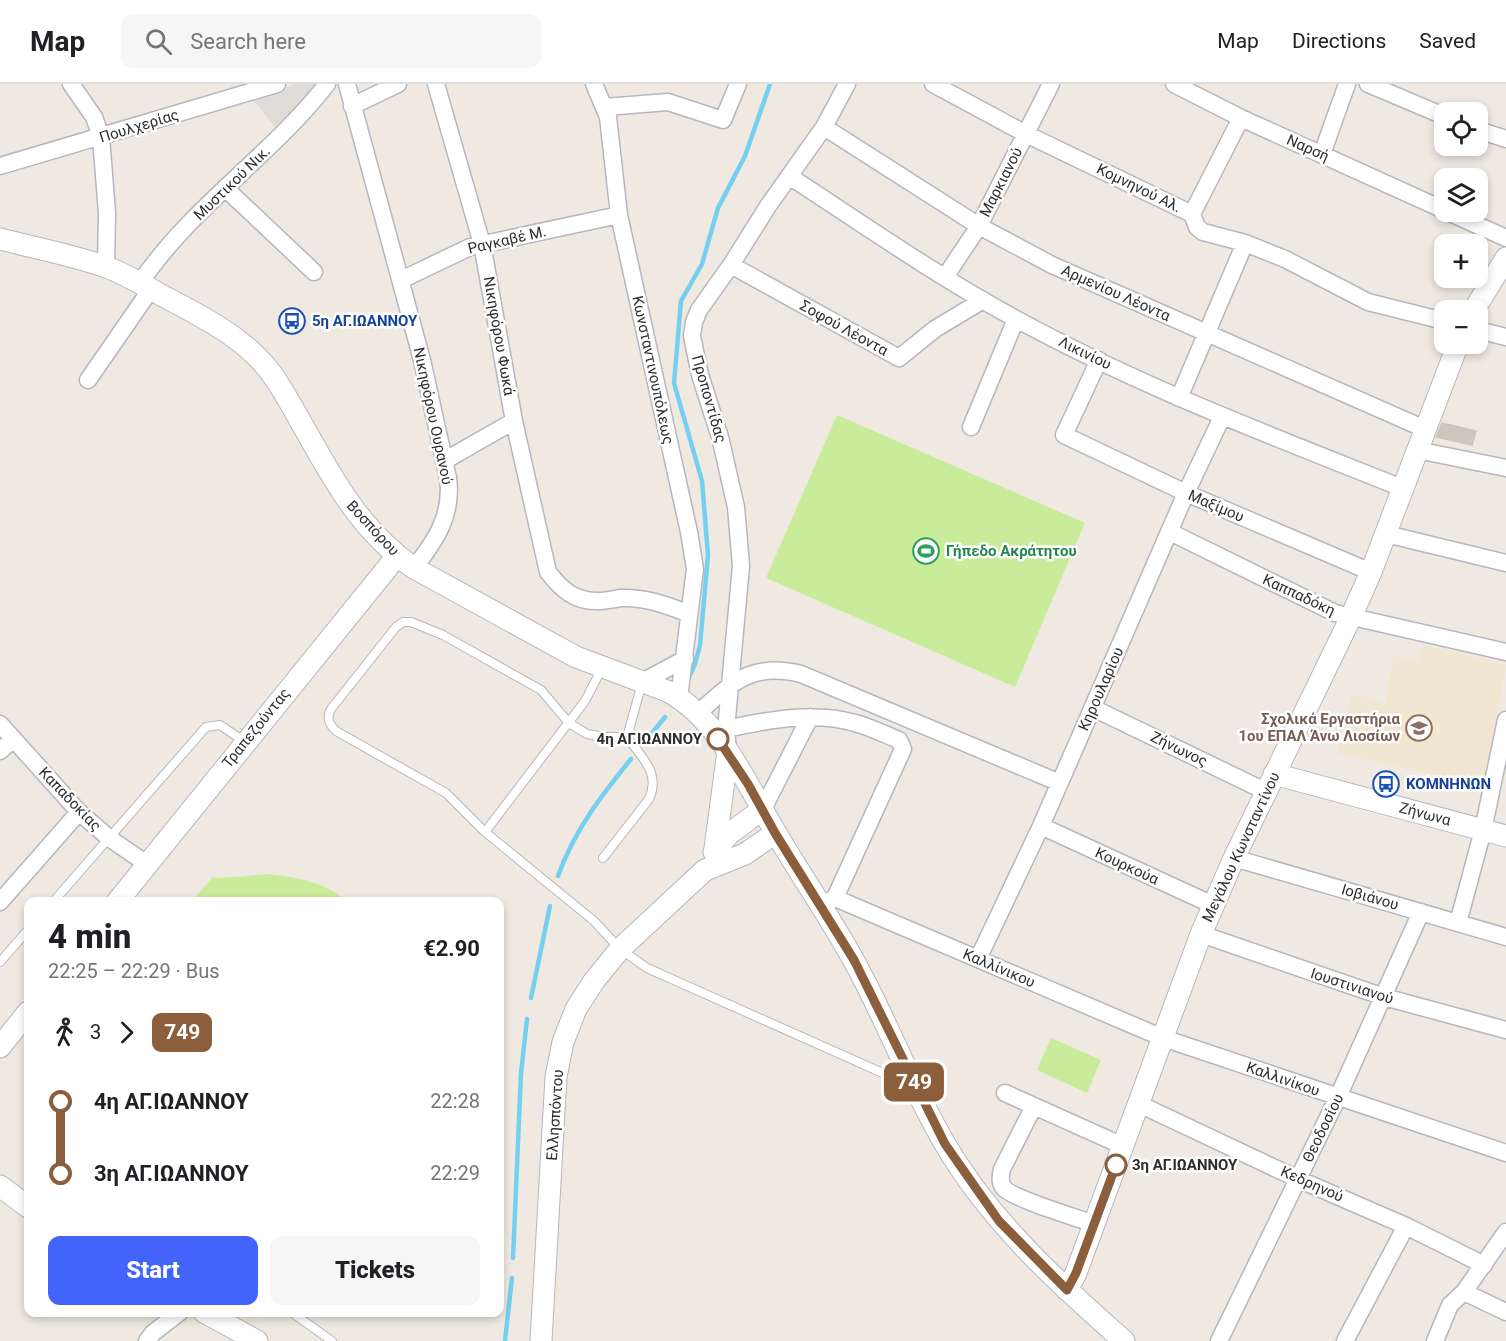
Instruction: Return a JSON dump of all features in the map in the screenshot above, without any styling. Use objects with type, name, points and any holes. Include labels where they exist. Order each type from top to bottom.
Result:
[{"type":"street","points":[[71,84],[94,117],[101,137],[107,213],[106,267]]},
{"type":"street","name":"Πουλχερίας","points":[[0,166],[277,84]]},
{"type":"street","name":"Μυστικού Νικ.","points":[[88,380],[146,286],[159,255],[293,123],[327,84]]},
{"type":"street","name":"Νικηφόρου Ουρανού","points":[[347,84],[422,360],[450,495],[441,529],[430,548],[406,562]]},
{"type":"street","points":[[352,106],[398,84]]},
{"type":"street","name":"Νικηφόρου Φωκά","points":[[436,84],[482,244],[514,421],[548,572],[560,588],[584,600],[596,602],[621,598],[642,600],[666,604],[689,614]]},
{"type":"street","name":"Κωνσταντινουπόλεως","points":[[594,84],[605,107],[611,131],[619,215],[689,532],[695,569],[680,698]]},
{"type":"street","points":[[605,107],[668,102],[723,120],[738,84]]},
{"type":"street","name":"Προποντίδας","points":[[728,751],[726,729],[741,566],[736,507],[720,437],[700,375],[692,336],[694,322],[699,310],[768,206],[824,127],[847,84]]},
{"type":"street","name":"Κομνηνού Αλ.","points":[[933,84],[1026,134],[1192,214],[1197,227],[1203,232],[1245,243],[1285,259],[1368,302],[1434,318]]},
{"type":"street","name":"Μαρκιανού","points":[[945,278],[979,226],[1051,84]]},
{"type":"street","name":"Ναρσή","points":[[1174,84],[1241,118],[1434,205]]},
{"type":"street","points":[[1322,154],[1347,84]]},
{"type":"street","points":[[1368,84],[1434,112]]},
{"type":"street","points":[[1192,214],[1241,118]]},
{"type":"street","name":"Αρμενίου Λέοντα","points":[[824,127],[979,226],[1052,265],[1425,429]]},
{"type":"street","points":[[1488,133],[1506,139]]},
{"type":"street","name":"Λικινίου","points":[[789,176],[945,278],[1016,319],[1222,417],[1402,488]]},
{"type":"street","points":[[225,188],[314,272]]},
{"type":"street","name":"Ραγκαβέ Μ.","points":[[401,280],[456,253],[482,244],[619,215]]},
{"type":"street","name":"Ναρσή","points":[[1470,222],[1506,238]]},
{"type":"street","name":"Βοσπόρου","points":[[0,239],[106,267],[215,324],[250,350],[277,381],[344,497],[366,526],[406,562],[576,657],[680,698],[698,713],[728,751],[763,809]]},
{"type":"street","points":[[1179,398],[1245,243]]},
{"type":"street","points":[[1480,300],[1506,258]]},
{"type":"street","name":"Σοφού Λέοντα","points":[[731,265],[899,358],[935,329],[983,300]]},
{"type":"street","points":[[971,427],[1016,319]]},
{"type":"street","points":[[1488,332],[1506,337]]},
{"type":"street","name":"Μεγάλου Κωνσταντίνου","points":[[1067,1290],[1076,1273],[1201,934],[1234,858],[1351,618],[1386,534],[1454,354]]},
{"type":"street","name":"Μαξίμου","points":[[1099,360],[1064,435],[1186,493],[1371,572]]},
{"type":"street","name":"Κηρουλαρίου","points":[[978,959],[1041,826],[1186,493],[1222,417]]},
{"type":"street","points":[[444,461],[514,421]]},
{"type":"street","points":[[1417,450],[1506,468]]},
{"type":"street","name":"Καππαδόκη","points":[[1170,532],[1328,611],[1506,652]]},
{"type":"street","points":[[1386,534],[1506,563]]},
{"type":"street","name":"Τραπεζούντας","points":[[121,897],[245,742],[406,562]]},
{"type":"street","points":[[642,682],[685,659]]},
{"type":"street","points":[[698,713],[745,675],[788,671],[801,674],[1060,783]]},
{"type":"street","name":"Ζήνωνος","points":[[1093,708],[1270,783]]},
{"type":"street","points":[[726,729],[772,720],[810,717],[855,722],[901,743],[903,749],[828,902]]},
{"type":"street","points":[[810,717],[763,809],[775,833],[828,902],[854,960],[945,1144],[999,1221],[1067,1290],[1124,1341]]},
{"type":"street","points":[[1458,923],[1483,830],[1506,722]]},
{"type":"street","name":"Καπαδοκίας","points":[[0,724],[79,812],[109,838],[147,864]]},
{"type":"street","points":[[0,751],[13,738]]},
{"type":"street","points":[[715,848],[728,751]]},
{"type":"street","name":"Ζήνωνα","points":[[1270,783],[1506,836]]},
{"type":"street","name":"Ελλησπόντου","points":[[705,870],[715,848],[729,834],[763,809]]},
{"type":"street","points":[[0,902],[79,812]]},
{"type":"street","name":"Κουρκούα","points":[[1041,826],[1213,905]]},
{"type":"street","name":"Ελλησπόντου","points":[[541,1341],[556,1077],[563,1042],[576,1009],[594,981],[620,949],[705,870],[745,854],[775,833]]},
{"type":"street","name":"Ιοβιάνου","points":[[1234,858],[1506,937]]},
{"type":"street","name":"Καλλίνικου","points":[[828,902],[978,959],[1163,1038]]},
{"type":"street","name":"Θεοδοσίου","points":[[1219,1341],[1338,1097],[1421,912]]},
{"type":"street","name":"Ιουστινιανού","points":[[1201,934],[1384,997],[1506,1030]]},
{"type":"street","points":[[2,1040],[24,1015]]},
{"type":"street","name":"Καλλινίκου","points":[[1163,1038],[1506,1153]]},
{"type":"street","points":[[1005,1093],[1123,1146]]},
{"type":"street","name":"Κεδρηνού","points":[[1139,1104],[1298,1179],[1406,1226],[1484,1265]]},
{"type":"street","points":[[1034,1106],[1002,1169],[1000,1178],[1002,1186],[1016,1197],[1094,1224]]},
{"type":"street","points":[[2,1191],[24,1205]]},
{"type":"street","points":[[1345,1341],[1406,1226]]},
{"type":"street","points":[[1434,1341],[1450,1305],[1464,1292],[1506,1232]]},
{"type":"street","points":[[1464,1292],[1506,1312]]},
{"type":"street","points":[[150,1337],[154,1317]]},
{"type":"street","points":[[150,1337],[174,1317]]},
{"type":"street","points":[[213,1317],[257,1341]]},
{"type":"lane","points":[[627,737],[587,734],[569,723],[541,690],[443,635],[424,626],[407,622],[396,627],[329,713],[329,723],[336,731],[446,793],[485,832],[594,921],[620,949],[647,968],[894,1078]]},
{"type":"lane","points":[[485,832],[585,701],[602,668]]},
{"type":"lane","points":[[627,737],[642,682]]},
{"type":"lane","points":[[57,897],[206,727],[220,725],[245,742]]},
{"type":"lane","points":[[603,858],[649,799],[655,782],[653,774],[627,737]]},
{"type":"lane","points":[[0,962],[24,935]]},
{"type":"lane","points":[[298,1317],[332,1341]]},
{"type":"shaded area","points":[[296,84],[321,84],[278,131],[252,98]]},
{"type":"shaded area","name":"Σχολικά Εργαστήρια 1ου ΕΠΑΛ Άνω Λιοσίων","points":[[1422,645],[1506,665],[1485,785],[1337,753],[1352,694],[1385,703],[1394,655],[1418,662]]},
{"type":"green space","name":"Γήπεδο Ακράτητου","points":[[837,415],[1085,523],[1015,687],[766,578]]},
{"type":"green space","points":[[270,874],[302,879],[329,889],[342,897],[196,897],[213,877]]},
{"type":"green space","points":[[1051,1038],[1101,1060],[1087,1093],[1037,1070]]},
{"type":"building","points":[[1442,423],[1476,431],[1472,445],[1436,437]]},
{"type":"waterway","points":[[688,679],[700,645],[708,555],[702,481],[674,383],[681,301],[702,264],[718,208],[745,156],[770,84]]},
{"type":"waterway","points":[[648,738],[665,717]]},
{"type":"waterway","points":[[558,876],[580,829],[631,759]]},
{"type":"waterway","points":[[531,998],[550,906]]},
{"type":"waterway","points":[[513,1258],[521,1073],[527,1019]]},
{"type":"waterway","points":[[505,1341],[512,1278]]},
{"type":"bus line","name":"749","points":[[718,739],[728,751],[775,833],[822,905],[854,960],[945,1144],[999,1221],[1067,1290],[1076,1273],[1116,1165]]},
{"type":"place","name":"5η ΑΓ.ΙΩΑΝΝΟΥ","points":[[292,321]]},
{"type":"place","name":"Γήπεδο Ακράτητου","points":[[926,551]]},
{"type":"place","name":"Σχολικά Εργαστήρια 1ου ΕΠΑΛ Άνω Λιοσίων","points":[[1419,728]]},
{"type":"place","name":"4η ΑΓ.ΙΩΑΝΝΟΥ","points":[[718,739]]},
{"type":"place","name":"ΚΟΜΝΗΝΩΝ","points":[[1386,784]]},
{"type":"place","name":"3η ΑΓ.ΙΩΑΝΝΟΥ","points":[[1116,1165]]}]
